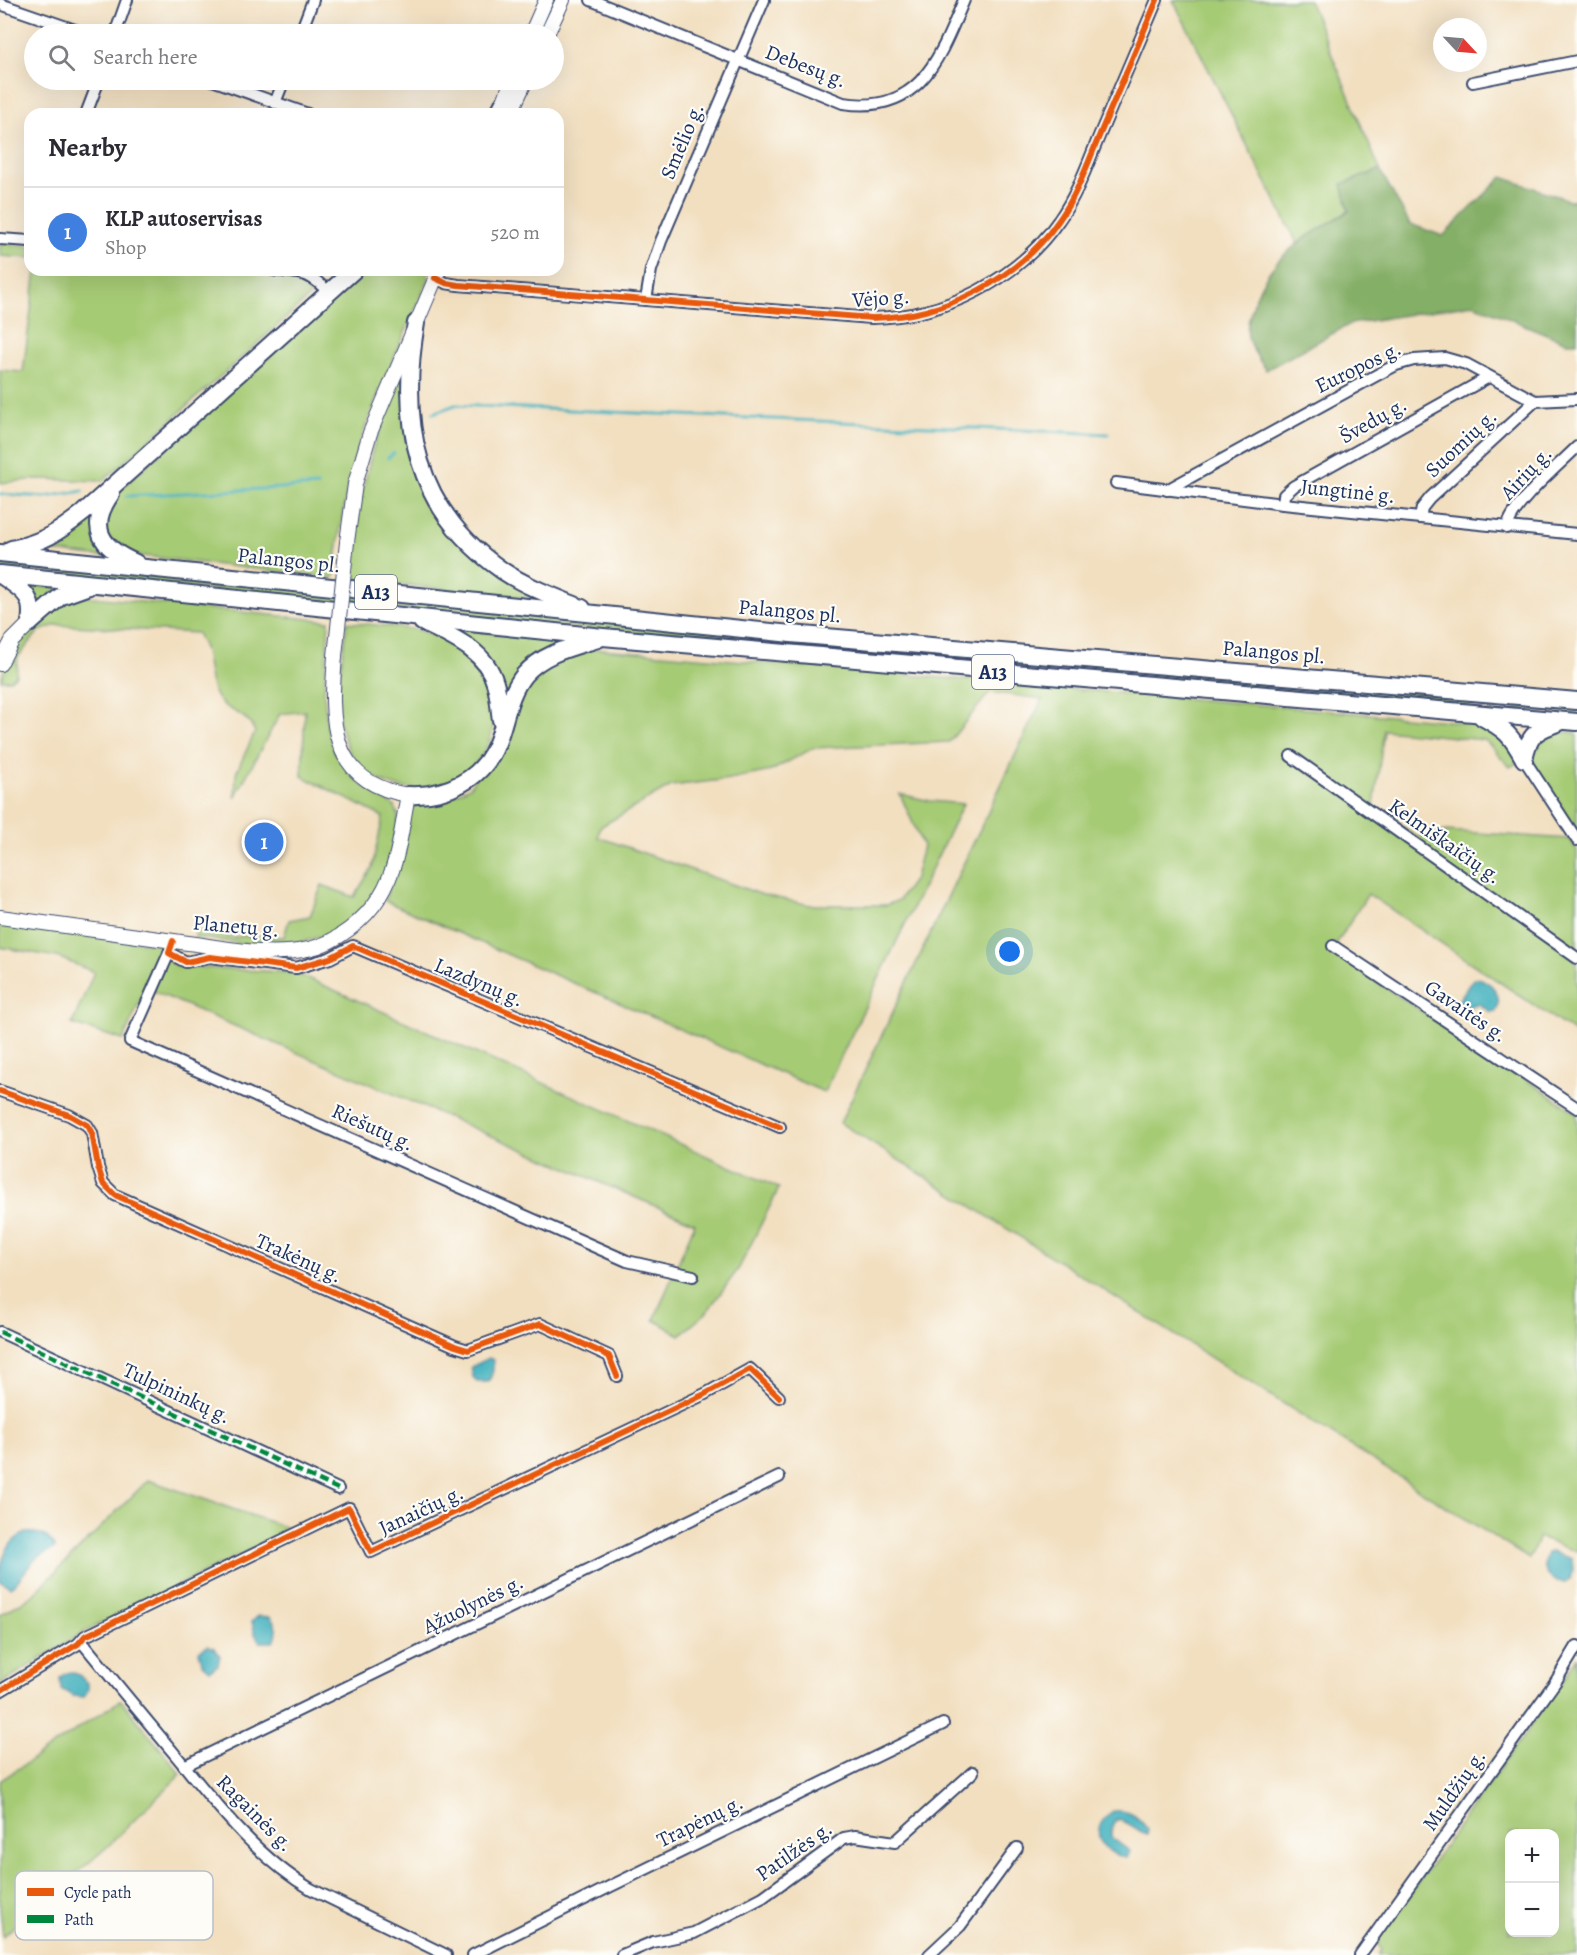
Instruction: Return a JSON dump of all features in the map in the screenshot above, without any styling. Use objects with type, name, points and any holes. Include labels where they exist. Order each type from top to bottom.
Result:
[{"type":"highway","points":[[0,552],[34,544],[64,528],[120,481],[347,276]]},
{"type":"highway","points":[[416,323],[411,354],[409,398],[412,433],[429,485],[441,507],[456,528],[478,551],[503,571],[537,589],[603,616]]},
{"type":"highway","points":[[120,481],[100,513],[99,532],[113,552],[149,568]]},
{"type":"highway","name":"Palangos pl.","points":[[0,552],[603,616],[825,637],[1577,701]]},
{"type":"highway","points":[[0,574],[26,593],[32,604],[30,623]]},
{"type":"highway","name":"Palangos pl.","points":[[0,574],[603,637],[1570,721]]},
{"type":"highway","points":[[30,623],[61,596],[95,584]]},
{"type":"highway","points":[[410,617],[453,637],[478,655],[495,682],[502,727]]},
{"type":"highway","points":[[408,795],[442,793],[471,778],[493,753],[513,694],[524,675],[550,654],[603,637]]},
{"type":"highway","points":[[1476,713],[1504,728],[1524,759]]},
{"type":"highway","points":[[1524,759],[1527,745],[1533,734],[1542,728],[1570,721]]},
{"type":"main road","points":[[535,24],[546,0]]},
{"type":"main road","points":[[552,24],[563,0]]},
{"type":"main road","points":[[504,108],[509,90]]},
{"type":"main road","points":[[505,108],[519,90]]},
{"type":"main road","points":[[408,795],[389,790],[370,781],[350,763],[341,748],[332,718],[335,656],[352,503],[360,465],[374,422],[436,276]]},
{"type":"main road","points":[[0,663],[12,641],[30,623]]},
{"type":"main road","name":"Planetų g.","points":[[0,917],[171,947],[264,952],[310,949],[332,940],[366,914],[383,891],[398,850],[408,795]]},
{"type":"street","points":[[119,24],[127,0]]},
{"type":"street","points":[[304,24],[313,0]]},
{"type":"street","name":"Debesų g.","points":[[591,0],[843,103],[863,106],[894,99],[914,87],[928,74],[940,56],[964,0]]},
{"type":"street","name":"Smėlio g.","points":[[646,300],[651,270],[661,241],[764,0]]},
{"type":"street","name":"Vėjo g.","points":[[439,276],[446,283],[851,317],[892,318],[955,302],[997,280],[1032,251],[1058,223],[1067,208],[1157,0]]},
{"type":"street","points":[[0,4],[58,24]]},
{"type":"street","points":[[1473,82],[1577,61]]},
{"type":"street","points":[[88,108],[95,90]]},
{"type":"street","points":[[239,90],[290,108]]},
{"type":"street","points":[[275,103],[280,90]]},
{"type":"street","points":[[0,239],[24,241]]},
{"type":"street","points":[[311,276],[329,293]]},
{"type":"street","name":"Europos g.","points":[[1167,490],[1396,365],[1414,360],[1445,358],[1466,364],[1535,401],[1577,399]]},
{"type":"street","name":"Švedų g.","points":[[1283,504],[1284,495],[1294,486],[1489,378]]},
{"type":"street","name":"Suomių g.","points":[[1420,518],[1422,508],[1430,498],[1535,401]]},
{"type":"street","name":"Airių g.","points":[[1507,528],[1509,519],[1518,506],[1577,447]]},
{"type":"street","name":"Jungtinė g.","points":[[1116,483],[1283,504],[1577,534]]},
{"type":"street","name":"Kelmiškaičių g.","points":[[1291,756],[1577,958]]},
{"type":"street","points":[[1524,759],[1577,840]]},
{"type":"street","name":"Lazdynų g.","points":[[171,947],[186,962],[210,957],[296,968],[330,958],[353,946],[780,1127]]},
{"type":"street","name":"Gavaitės g.","points":[[1333,946],[1577,1108]]},
{"type":"street","name":"Riešutų g.","points":[[171,947],[130,1041],[627,1261],[693,1276]]},
{"type":"street","name":"Trakėnų g.","points":[[0,1091],[69,1115],[87,1125],[92,1133],[103,1183],[115,1196],[454,1346],[468,1350],[540,1324],[609,1356],[617,1376]]},
{"type":"street","name":"Tulpininkų g.","points":[[0,1332],[338,1490]]},
{"type":"street","name":"Janaičių g.","points":[[0,1691],[82,1642],[85,1636],[96,1630],[349,1508],[371,1552],[705,1394],[750,1369],[779,1397]]},
{"type":"street","name":"Ąžuolynės g.","points":[[184,1766],[779,1477]]},
{"type":"street","name":"Ragainės g.","points":[[82,1642],[201,1787],[255,1845],[297,1881],[446,1955]]},
{"type":"street","name":"Muldžių g.","points":[[1360,1955],[1556,1681],[1577,1646]]},
{"type":"street","name":"Trapėnų g.","points":[[474,1955],[943,1724]]},
{"type":"street","name":"Patilžės g.","points":[[625,1954],[653,1942],[694,1933],[763,1897],[844,1838],[855,1836],[895,1842],[973,1772]]},
{"type":"street","points":[[929,1955],[960,1926],[1017,1848]]},
{"type":"green space","points":[[1173,0],[1309,0],[1380,170],[1343,184],[1349,211],[1297,243]]},
{"type":"green space","points":[[1380,170],[1410,224],[1443,236],[1502,177],[1572,201],[1577,200],[1577,342],[1566,342],[1473,304],[1350,324],[1266,370],[1253,350],[1247,333],[1249,317],[1268,273],[1279,260],[1304,239],[1349,211],[1342,184]]},
{"type":"green space","points":[[0,243],[24,245],[24,258],[0,256]]},
{"type":"green space","points":[[35,276],[292,276],[309,280],[313,286],[312,293],[306,300],[103,481],[39,479],[0,483],[0,370],[23,372]]},
{"type":"green space","points":[[357,276],[428,276],[379,394],[353,465],[341,521],[334,578],[123,553],[106,534],[108,505],[127,483]]},
{"type":"green space","points":[[404,368],[433,507],[546,600],[351,579],[358,510],[373,448]]},
{"type":"green space","points":[[93,510],[114,558],[39,550]]},
{"type":"green space","points":[[0,560],[1577,708],[1577,715],[559,626],[0,567]]},
{"type":"green space","points":[[27,586],[60,588],[39,608]]},
{"type":"green space","points":[[84,596],[329,621],[324,693],[327,727],[334,751],[353,778],[394,806],[398,814],[398,823],[385,875],[364,908],[329,934],[296,944],[262,946],[195,937],[199,931],[234,938],[242,936],[284,937],[289,920],[310,916],[322,885],[354,897],[372,868],[383,817],[302,776],[305,711],[280,714],[235,797],[236,773],[255,732],[246,719],[221,703],[214,693],[205,651],[197,633],[56,625],[39,631],[18,657],[16,675],[10,680],[1,680],[7,661],[20,638],[74,597]]},
{"type":"green space","points":[[347,622],[410,629],[435,635],[461,648],[481,668],[489,684],[496,710],[493,728],[485,750],[471,768],[453,780],[432,787],[410,789],[388,784],[368,773],[352,756],[343,735],[338,711]]},
{"type":"green space","points":[[452,628],[568,641],[505,702]]},
{"type":"green space","points":[[584,649],[1485,724],[1495,728],[1519,762],[1510,767],[1485,740],[1384,730],[1374,806],[1417,837],[1446,831],[1570,839],[1577,850],[1577,1034],[1368,894],[1331,952],[1577,1113],[1577,1552],[1539,1538],[1529,1559],[840,1123],[1042,699],[990,692],[949,742],[813,748],[771,771],[730,779],[671,786],[600,827],[598,837],[763,895],[810,905],[886,905],[899,900],[915,878],[923,846],[900,794],[930,801],[963,804],[824,1092],[385,901],[410,811],[415,805],[442,800],[470,787],[514,701],[539,667]]},
{"type":"green space","points":[[1557,731],[1577,733],[1577,832],[1531,760],[1532,744],[1542,736]]},
{"type":"green space","points":[[0,921],[162,945],[170,962],[178,966],[296,973],[779,1188],[739,1268],[706,1313],[680,1335],[654,1320],[695,1223],[146,988],[123,1040],[72,1024],[94,972],[57,957],[0,947]]},
{"type":"green space","points":[[148,1480],[285,1527],[287,1532],[86,1631],[0,1684],[0,1615],[32,1596]]},
{"type":"green space","points":[[1577,1656],[1577,1955],[1378,1955],[1381,1949],[1378,1944],[1381,1934],[1567,1675]]},
{"type":"green space","points":[[121,1700],[181,1774],[106,1848],[79,1871],[15,1871],[15,1926],[3,1936],[0,1909],[0,1781]]},
{"type":"water","points":[[1476,978],[1487,982],[1495,990],[1498,1000],[1496,1011],[1490,1012],[1479,1004],[1472,1005],[1468,1009],[1461,1008],[1459,1000],[1472,980]]},
{"type":"water","points":[[489,1358],[493,1360],[493,1369],[488,1382],[477,1382],[473,1377],[471,1367]]},
{"type":"water","points":[[26,1533],[43,1535],[55,1548],[34,1560],[17,1582],[10,1587],[0,1581],[3,1559],[9,1546]]},
{"type":"water","points":[[1552,1552],[1572,1559],[1571,1579],[1566,1582],[1551,1579],[1546,1572],[1545,1557],[1547,1553]]},
{"type":"water","points":[[258,1616],[270,1617],[274,1622],[277,1633],[273,1642],[260,1642],[255,1634],[252,1622]]},
{"type":"water","points":[[207,1646],[215,1648],[220,1656],[218,1665],[210,1670],[202,1663],[199,1651]]},
{"type":"water","points":[[71,1672],[79,1675],[88,1684],[84,1697],[73,1696],[61,1689],[60,1678]]},
{"type":"water","points":[[1113,1811],[1124,1811],[1134,1815],[1148,1830],[1147,1835],[1124,1822],[1119,1820],[1115,1822],[1111,1837],[1130,1852],[1126,1858],[1109,1851],[1100,1839],[1100,1825]]},
{"type":"waterway","points":[[433,413],[455,405],[1109,434]]},
{"type":"waterway","points":[[388,458],[394,453]]},
{"type":"waterway","points":[[127,496],[318,486]]},
{"type":"waterway","points":[[0,494],[45,497],[83,491]]},
{"type":"marked path","points":[[0,1332],[338,1489]]},
{"type":"cycle path","points":[[435,278],[458,285],[872,318],[926,311],[952,302],[1001,277],[1023,260],[1059,220],[1082,178],[1157,0]]},
{"type":"cycle path","points":[[173,941],[169,953],[186,962],[210,957],[296,968],[330,958],[353,946],[780,1127]]},
{"type":"cycle path","points":[[0,1091],[69,1115],[87,1125],[92,1133],[103,1183],[115,1195],[455,1346],[468,1350],[540,1324],[609,1356],[617,1376]]},
{"type":"cycle path","points":[[0,1691],[78,1644],[85,1636],[349,1508],[371,1552],[705,1394],[750,1369],[779,1397]]},
{"type":"place","name":"KLP autoservisas","points":[[264,842]]}]
